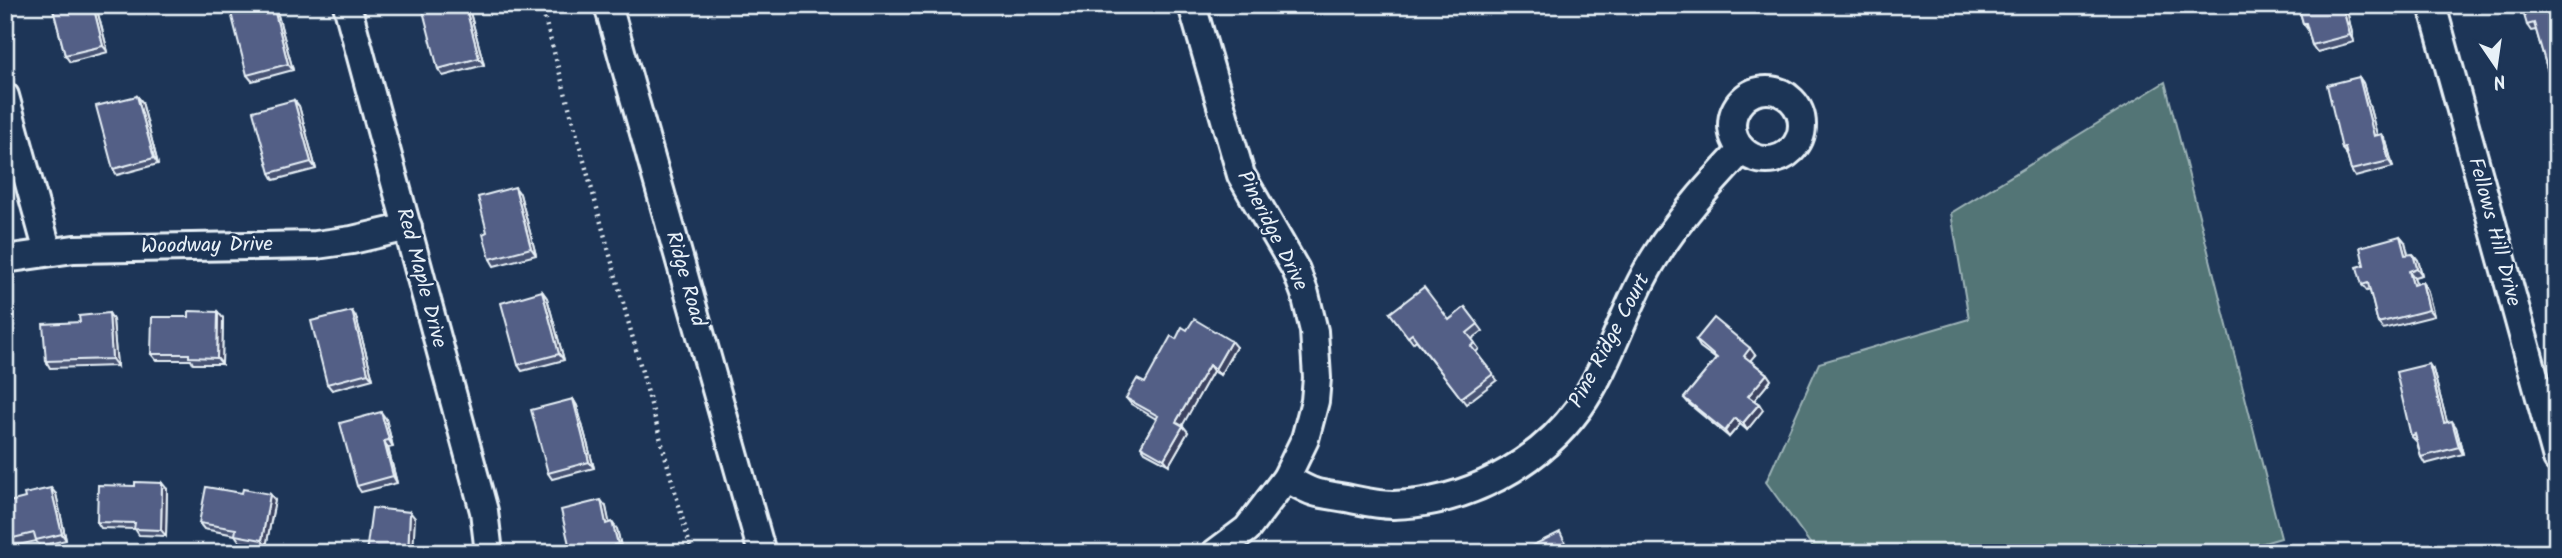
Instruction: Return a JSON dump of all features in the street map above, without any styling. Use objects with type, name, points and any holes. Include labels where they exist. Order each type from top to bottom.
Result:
[{"type":"street","name":"Red Maple Drive","points":[[347,5],[484,511],[489,553]]},
{"type":"street","name":"Ridge Road","points":[[608,5],[762,553]]},
{"type":"street","name":"Pineridge Drive","points":[[1192,5],[1241,175],[1296,270],[1314,331],[1317,378],[1315,401],[1305,439],[1286,478],[1247,529],[1215,553]]},
{"type":"street","name":"Fellows Hill Drive","points":[[2432,5],[2557,459]]},
{"type":"street","points":[[5,96],[48,252]]},
{"type":"street","name":"Pine Ridge Court","points":[[1286,478],[1314,492],[1390,505],[1418,503],[1471,489],[1501,476],[1528,459],[1553,438],[1579,407],[1655,257],[1692,204],[1742,150]]},
{"type":"street","name":"Woodway Drive","points":[[5,258],[74,249],[316,245],[408,227]]},
{"type":"path","points":[[541,5],[692,553]]},
{"type":"green space","points":[[2165,82],[2281,538],[2229,553],[1817,553],[1766,482],[1819,363],[1969,319],[1951,213]]},
{"type":"building","points":[[52,5],[93,5],[103,46],[65,55]]},
{"type":"building","points":[[229,5],[273,5],[288,64],[247,75]]},
{"type":"building","points":[[465,5],[479,58],[438,69],[422,7]]},
{"type":"building","points":[[2298,5],[2334,5],[2336,11],[2343,9],[2350,35],[2312,45]]},
{"type":"building","points":[[2521,5],[2557,5],[2557,80],[2551,82],[2534,23],[2527,25]]},
{"type":"building","points":[[2359,77],[2374,136],[2382,134],[2389,161],[2351,170],[2345,148],[2342,149],[2327,85]]},
{"type":"building","points":[[137,96],[154,158],[113,169],[96,106]]},
{"type":"building","points":[[294,100],[311,162],[270,173],[253,111]]},
{"type":"building","points":[[515,187],[531,248],[490,259],[483,234],[487,232],[478,197]]},
{"type":"building","points":[[2400,236],[2405,255],[2413,254],[2417,268],[2409,271],[2413,285],[2422,282],[2429,310],[2378,323],[2368,283],[2362,285],[2357,267],[2364,265],[2360,247]]},
{"type":"building","points":[[1424,287],[1449,320],[1465,307],[1478,324],[1467,333],[1475,343],[1471,346],[1493,374],[1461,398],[1412,334],[1408,337],[1390,313]]},
{"type":"building","points":[[542,291],[559,354],[518,365],[501,303]]},
{"type":"building","points":[[189,311],[218,312],[217,358],[189,357],[189,354],[151,354],[152,317],[189,317]]},
{"type":"building","points":[[352,311],[368,373],[327,384],[311,321]]},
{"type":"building","points":[[109,313],[112,359],[46,361],[43,324],[80,322],[79,316]]},
{"type":"building","points":[[1714,318],[1750,348],[1744,356],[1767,374],[1748,396],[1759,404],[1743,423],[1735,418],[1725,431],[1684,398],[1717,358],[1696,340]]},
{"type":"building","points":[[1194,319],[1231,341],[1215,369],[1209,365],[1176,422],[1183,426],[1164,459],[1141,446],[1158,416],[1126,398],[1137,379],[1145,383],[1171,336],[1176,339],[1182,327],[1187,330]]},
{"type":"building","points":[[2429,364],[2444,423],[2452,421],[2459,447],[2421,457],[2415,434],[2411,436],[2396,372]]},
{"type":"building","points":[[573,399],[589,462],[548,473],[531,410]]},
{"type":"building","points":[[381,412],[389,440],[384,441],[393,476],[357,486],[340,423]]},
{"type":"building","points":[[135,482],[162,483],[161,530],[134,529],[135,523],[97,522],[98,485],[135,486]]},
{"type":"building","points":[[206,487],[270,494],[262,540],[235,535],[236,529],[199,523]]},
{"type":"building","points":[[51,488],[62,534],[36,540],[34,533],[5,540],[5,503],[25,498],[24,494]]},
{"type":"building","points":[[601,500],[606,524],[612,522],[618,544],[614,545],[616,553],[571,553],[561,510]]},
{"type":"building","points":[[372,508],[410,512],[408,553],[366,553]]},
{"type":"building","points":[[1560,532],[1570,553],[1517,553]]}]
